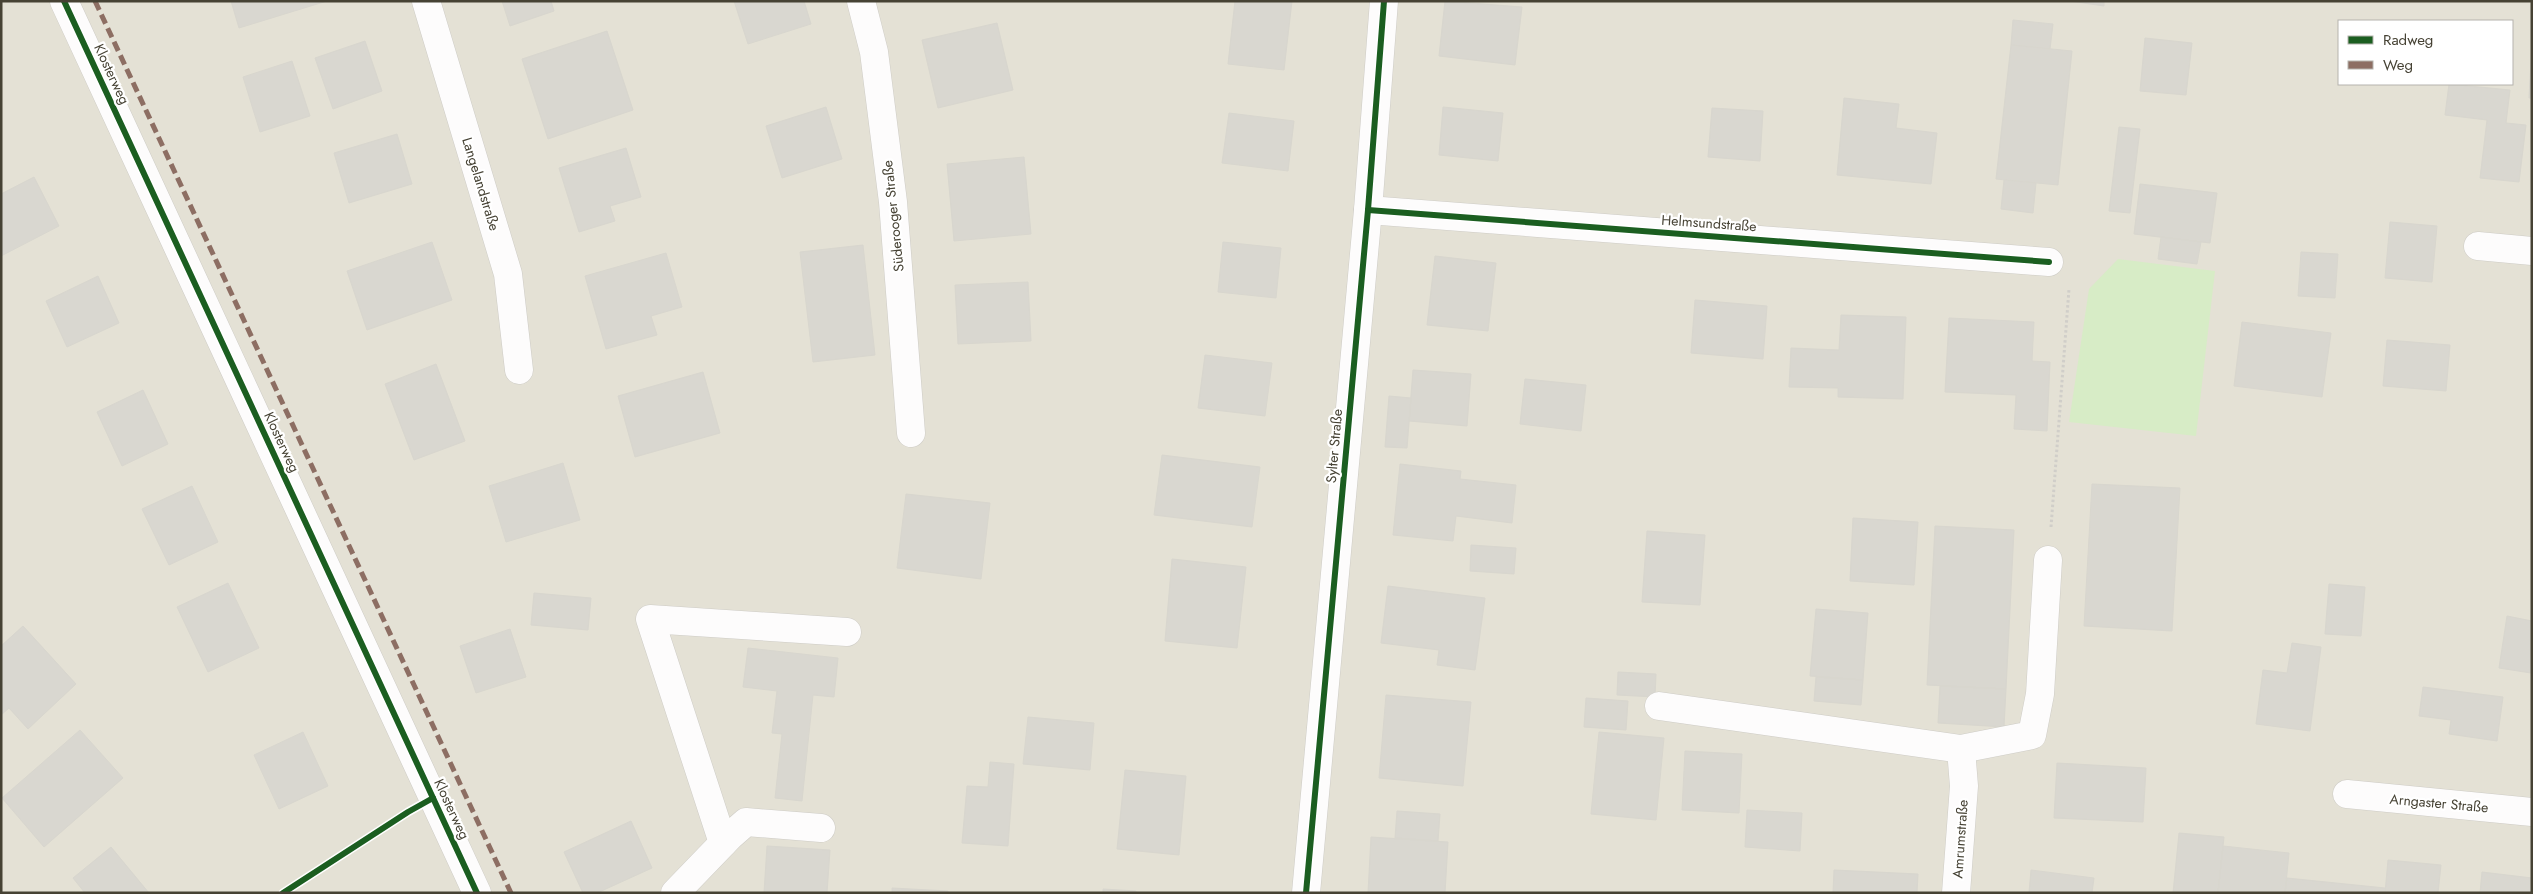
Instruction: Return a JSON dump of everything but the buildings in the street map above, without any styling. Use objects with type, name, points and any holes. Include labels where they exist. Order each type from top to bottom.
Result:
[{"type":"street","name":"Klosterweg","points":[[64,1],[477,893]]},
{"type":"street","name":"Langelandstraße","points":[[426,1],[508,274],[519,370]]},
{"type":"street","name":"Süderooger Straße","points":[[861,1],[874,52],[892,202],[911,432]]},
{"type":"street","name":"Sylter Straße","points":[[1306,893],[1368,210],[1384,1]]},
{"type":"street","name":"Helmsundstraße","points":[[1368,210],[2049,262]]},
{"type":"street","points":[[2478,246],[2532,251]]},
{"type":"street","points":[[1660,706],[1961,749],[2032,735],[2040,694],[2048,560]]},
{"type":"street","points":[[723,843],[650,619],[847,632]]},
{"type":"street","name":"Amrumstraße","points":[[1956,893],[1964,786],[1961,749]]},
{"type":"street","name":"Arngaster Straße","points":[[2347,794],[2532,812]]},
{"type":"street","points":[[675,893],[746,822],[821,828]]},
{"type":"path","points":[[2048,560],[2071,260],[2049,262]]},
{"type":"shaded area","points":[[1,1],[2532,1],[2532,893],[1,893]]},
{"type":"green space","points":[[2118,259],[2215,271],[2196,436],[2069,422],[2089,289]]},
{"type":"marked path","points":[[95,1],[511,893]]},
{"type":"cycle path","points":[[64,1],[477,893]]},
{"type":"cycle path","points":[[1306,893],[1368,210],[1384,1]]},
{"type":"cycle path","points":[[1368,210],[2049,262]]},
{"type":"cycle path","points":[[283,893],[408,812],[433,798]]}]
